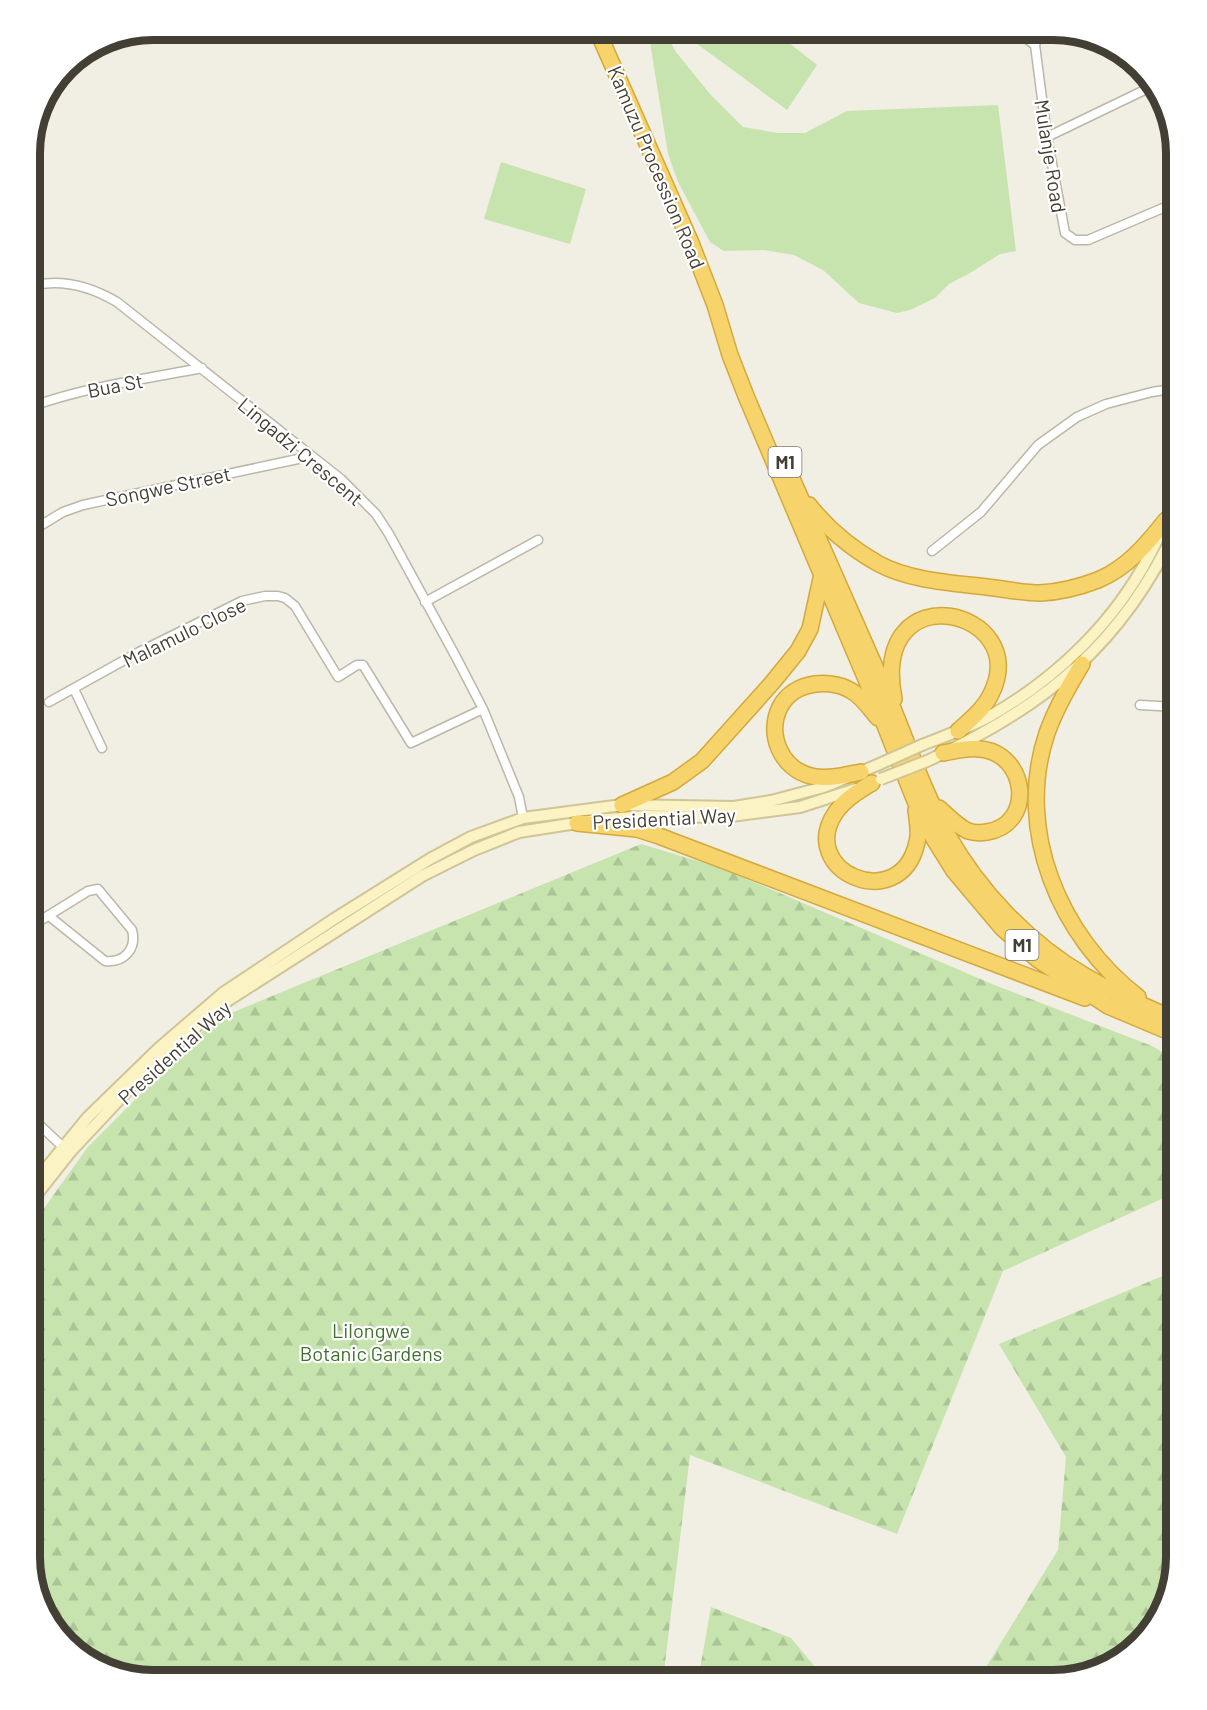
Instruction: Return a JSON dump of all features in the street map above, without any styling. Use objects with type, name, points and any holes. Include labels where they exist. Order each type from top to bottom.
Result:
[{"type":"highway","name":"Kamuzu Procession Road","points":[[602,41],[691,243],[746,396],[822,574],[848,620]]},
{"type":"highway","name":"Kamuzu Procession Road","points":[[713,300],[726,322],[795,485],[848,620]]},
{"type":"highway","points":[[795,485],[819,518],[851,546],[880,564],[913,576],[1040,593],[1071,589],[1100,579],[1123,565],[1166,528]]},
{"type":"highway","points":[[622,805],[673,782],[702,761],[772,682],[798,651],[810,629],[822,574]]},
{"type":"highway","points":[[892,723],[892,657],[897,642],[906,630],[924,619],[945,615],[959,617],[980,628],[988,637],[995,652],[997,666],[996,682],[991,694],[981,710],[958,731]]},
{"type":"highway","name":"M1","points":[[848,620],[923,800],[934,839],[954,871],[1002,928],[1037,960],[1108,1006],[1166,1030]]},
{"type":"highway","points":[[1076,662],[1047,735],[1039,772],[1036,806],[1042,847],[1052,886],[1069,920],[1089,949],[1123,985],[1158,1012]]},
{"type":"highway","points":[[872,775],[814,777],[792,767],[784,759],[777,746],[775,735],[781,705],[801,688],[813,684],[834,684],[856,694],[892,723]]},
{"type":"highway","points":[[872,775],[837,811],[830,822],[827,836],[829,851],[845,873],[869,882],[896,875],[913,855],[918,840],[923,800],[955,823],[969,831],[977,832],[999,828],[1008,822],[1016,810],[1020,788],[1016,774],[1010,765],[991,751],[968,748],[943,753]]},
{"type":"highway","name":"M1","points":[[923,800],[965,864],[1012,919],[1085,977],[1127,999],[1166,1015]]},
{"type":"highway","points":[[578,823],[626,827],[659,836],[1060,990],[1108,1006]]},
{"type":"main road","name":"Presidential Way","points":[[40,1175],[88,1117],[187,1022],[223,993],[334,919],[430,859],[471,837],[523,818],[622,805],[734,807],[771,801],[927,760],[998,725],[1026,707],[1115,629],[1157,567],[1166,541]]},
{"type":"main road","name":"Presidential Way","points":[[40,1190],[72,1150],[131,1088],[221,1005],[422,876],[474,850],[519,832],[647,816],[724,817],[800,807],[872,775],[922,745],[989,716],[1076,662]]},
{"type":"street","points":[[1030,41],[1035,45]]},
{"type":"street","name":"Mulanje Road","points":[[1037,41],[1035,45],[1047,137],[1063,228],[1068,236],[1082,240],[1095,238],[1166,207]]},
{"type":"street","points":[[1047,137],[1146,90]]},
{"type":"street","name":"Lingadzi Crescent","points":[[41,283],[80,285],[103,293],[145,322],[341,479],[376,514],[483,709],[519,797],[523,818]]},
{"type":"street","name":"Bua St","points":[[41,403],[99,387],[202,368]]},
{"type":"street","points":[[932,551],[981,512],[1038,445],[1077,417],[1106,404],[1166,390]]},
{"type":"street","name":"Songwe Street","points":[[41,525],[63,512],[83,505],[312,456]]},
{"type":"street","points":[[425,602],[538,540]]},
{"type":"street","name":"Malamulo Close","points":[[50,702],[155,644],[242,601],[278,596],[285,598],[295,606],[338,677],[363,665],[411,743],[483,709]]},
{"type":"street","points":[[74,689],[102,748]]},
{"type":"street","points":[[1140,705],[1166,706]]},
{"type":"street","points":[[40,921],[88,891],[98,889],[132,930],[134,937],[132,948],[122,958],[112,962],[105,961],[48,916]]},
{"type":"street","points":[[40,1126],[63,1147]]},
{"type":"green space","points":[[650,41],[670,41],[676,52],[710,94],[743,127],[778,133],[805,133],[847,111],[998,105],[1016,251],[1000,254],[949,284],[935,298],[910,310],[897,313],[859,303],[823,270],[794,255],[764,250],[724,251],[710,242],[678,182],[668,154]]},
{"type":"green space","points":[[693,41],[787,41],[817,65],[787,110]]},
{"type":"green space","points":[[501,162],[586,189],[570,244],[484,219]]},
{"type":"green space","name":"Lilongwe Botanic Gardens","points":[[641,844],[721,868],[992,984],[1152,1046],[1166,1054],[1166,1197],[1003,1271],[897,1534],[690,1455],[664,1670],[146,1669],[131,1667],[103,1658],[79,1642],[68,1631],[49,1600],[41,1572],[40,1214],[87,1148],[214,1020]]},
{"type":"green space","points":[[1166,1275],[1166,1572],[1158,1600],[1134,1637],[1110,1654],[1083,1666],[1054,1670],[984,1670],[1058,1550],[1066,1457],[999,1344]]},
{"type":"green space","points":[[711,1607],[791,1638],[817,1670],[700,1670]]}]
